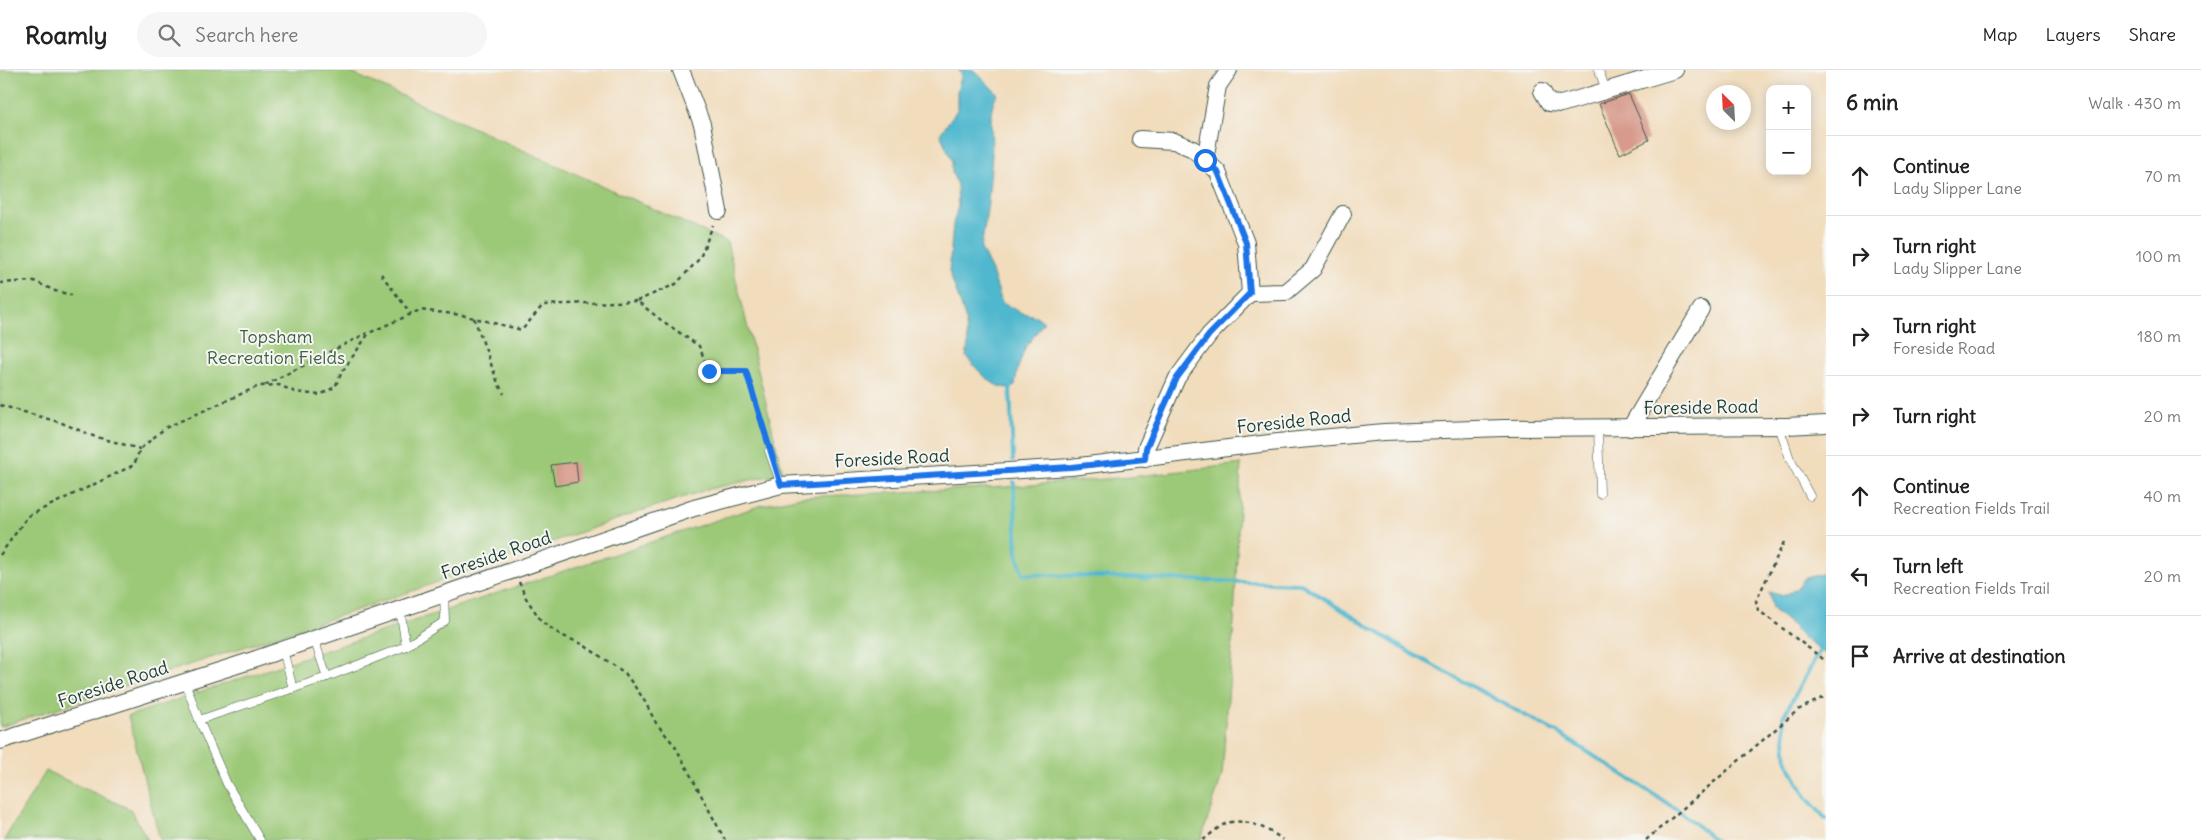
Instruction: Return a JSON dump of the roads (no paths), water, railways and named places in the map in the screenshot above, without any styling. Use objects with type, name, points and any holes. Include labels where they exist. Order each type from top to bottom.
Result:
[{"type":"street","points":[[681,70],[702,124],[719,210]]},
{"type":"street","points":[[1205,160],[1218,86],[1229,70]]},
{"type":"street","points":[[1542,91],[1549,103],[1561,104],[1675,70]]},
{"type":"street","points":[[1140,139],[1174,141],[1193,149],[1218,172],[1246,243],[1250,293]]},
{"type":"street","points":[[1145,459],[1146,448],[1177,378],[1209,335],[1250,293],[1286,292],[1313,269],[1343,214]]},
{"type":"street","points":[[1630,428],[1702,309]]},
{"type":"street","name":"Foreside Road","points":[[0,741],[283,650],[694,508],[781,485],[1043,469],[1384,432],[1504,428],[1630,428],[1826,424]]},
{"type":"lane","points":[[1599,70],[1606,91]]},
{"type":"lane","points":[[1779,426],[1790,459],[1810,496]]},
{"type":"lane","points":[[1598,428],[1600,494]]},
{"type":"lane","points":[[769,451],[781,485]]},
{"type":"lane","points":[[199,720],[326,677],[406,646],[445,621],[444,594]]},
{"type":"lane","points":[[400,609],[406,646]]},
{"type":"lane","points":[[314,639],[326,677]]},
{"type":"lane","points":[[283,650],[292,689]]},
{"type":"lane","points":[[185,682],[199,720],[227,784],[260,840]]},
{"type":"water","points":[[958,70],[974,70],[998,94],[994,100],[991,112],[992,156],[988,203],[981,249],[992,271],[1002,303],[1022,313],[1036,316],[1044,322],[1025,348],[1017,371],[1015,386],[1008,388],[994,384],[966,357],[968,344],[965,317],[949,271],[953,224],[958,206],[957,185],[952,172],[952,160],[940,134],[957,110],[957,91],[962,74]]},
{"type":"water","points":[[1826,573],[1826,654],[1803,638],[1794,627],[1772,609],[1769,592],[1783,596],[1796,589],[1805,578]]},
{"type":"waterway","points":[[1010,388],[1013,460]]},
{"type":"waterway","points":[[1014,482],[1017,554],[1023,574],[1301,584],[1409,652],[1563,736],[1679,811],[1715,840]]},
{"type":"waterway","points":[[1820,650],[1783,717],[1787,761],[1806,797],[1826,819]]},
{"type":"park label","name":"Topsham Recreation Fields","points":[[276,346]]}]
